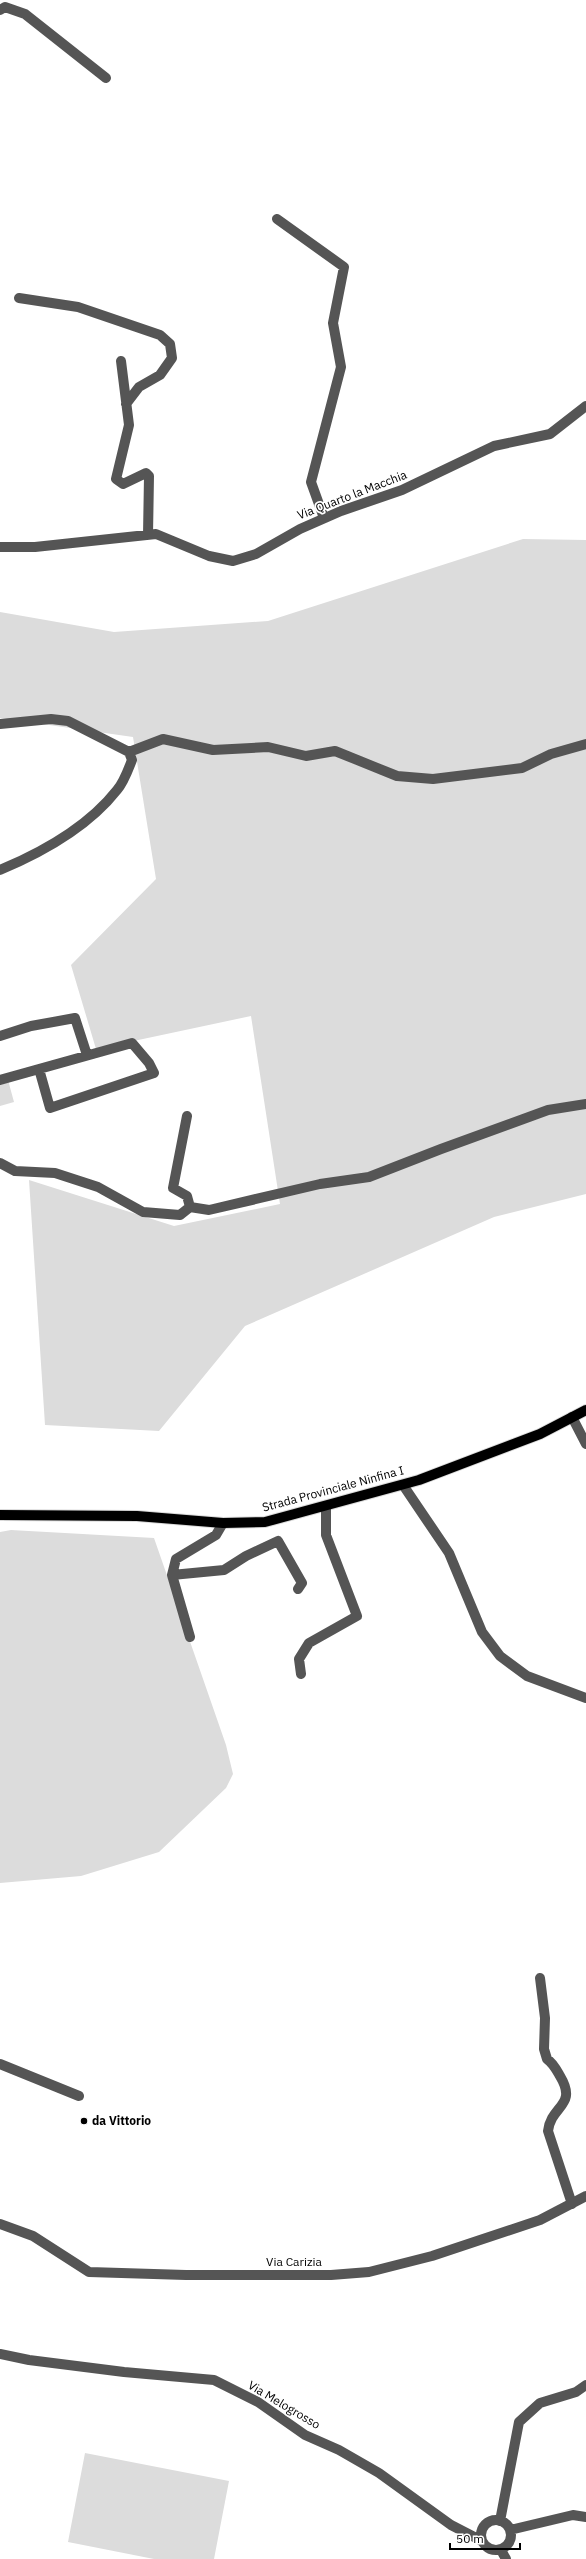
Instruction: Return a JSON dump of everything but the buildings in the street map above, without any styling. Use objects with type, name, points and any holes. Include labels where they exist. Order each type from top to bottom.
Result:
[{"type":"main road","name":"Strada Provinciale Ninfina I","points":[[0,1515],[137,1516],[223,1523],[265,1522],[403,1485],[479,1459],[540,1434],[586,1410]]},
{"type":"street","points":[[5,6],[25,14],[106,78]]},
{"type":"street","points":[[277,219],[344,267],[333,324],[341,367],[311,482],[324,518]]},
{"type":"street","points":[[19,298],[78,307],[160,335],[170,344],[172,358],[160,375],[140,387],[126,404]]},
{"type":"street","points":[[121,361],[129,424],[116,480],[123,484],[146,473],[149,476],[148,535]]},
{"type":"street","name":"Via Quarto la Macchia","points":[[0,547],[35,547],[156,534],[209,556],[233,561],[256,554],[300,528],[402,490],[494,446],[550,434],[586,406]]},
{"type":"street","points":[[0,724],[51,719],[68,721],[129,752],[132,760],[118,789],[98,811],[64,837],[22,861],[0,870]]},
{"type":"street","points":[[129,752],[163,738],[213,750],[268,748],[306,756],[335,751],[397,776],[433,779],[522,768],[551,754],[586,744]]},
{"type":"street","points":[[0,1036],[31,1026],[75,1018],[87,1055]]},
{"type":"street","points":[[0,1080],[87,1055],[132,1043],[149,1063],[154,1073],[50,1108],[39,1069]]},
{"type":"street","points":[[0,1163],[15,1171],[55,1173],[98,1187],[143,1212],[180,1215],[190,1207],[209,1210],[320,1184],[369,1177],[548,1110],[586,1104]]},
{"type":"street","points":[[187,1116],[173,1188],[187,1196],[190,1207]]},
{"type":"street","points":[[572,1417],[586,1444]]},
{"type":"street","points":[[403,1485],[450,1553],[482,1632],[500,1656],[527,1676],[586,1698]]},
{"type":"street","points":[[301,1674],[299,1659],[309,1643],[357,1616],[326,1535],[326,1506]]},
{"type":"street","points":[[190,1637],[172,1575],[176,1559],[216,1535],[223,1523]]},
{"type":"street","points":[[172,1575],[224,1570],[246,1556],[278,1541],[302,1583],[298,1589]]},
{"type":"street","points":[[540,1978],[545,2018],[544,2049],[547,2059],[553,2063],[567,2094],[566,2101],[549,2124],[548,2131],[572,2204]]},
{"type":"street","points":[[0,2064],[79,2096]]},
{"type":"street","name":"Via Carizia","points":[[0,2224],[33,2236],[89,2272],[186,2275],[331,2275],[369,2272],[432,2256],[540,2220],[586,2196]]},
{"type":"street","name":"Via Melogrosso","points":[[0,2354],[29,2360],[124,2372],[214,2380],[258,2402],[305,2435],[339,2450],[379,2473],[451,2525],[482,2541]]},
{"type":"street","points":[[500,2521],[519,2422],[540,2403],[576,2392],[586,2385]]},
{"type":"street","points":[[510,2530],[573,2516],[586,2517]]},
{"type":"street","points":[[491,2521],[500,2521],[510,2530],[508,2544],[503,2554],[492,2550],[482,2541],[484,2527],[491,2521]]},
{"type":"shaded area","points":[[523,539],[586,540],[586,1194],[494,1217],[245,1326],[159,1431],[45,1425],[29,1180],[174,1226],[280,1204],[251,1016],[96,1049],[71,965],[156,879],[133,737],[0,718],[0,612],[114,632],[268,621]]},
{"type":"shaded area","points":[[8,1080],[14,1102],[0,1106],[0,1082]]},
{"type":"shaded area","points":[[11,1530],[154,1538],[226,1745],[233,1774],[226,1788],[159,1852],[81,1876],[0,1883],[0,1532]]},
{"type":"shaded area","points":[[85,2453],[229,2481],[214,2559],[154,2559],[68,2542]]},
{"type":"place","name":"da Vittorio","points":[[84,2121]]}]
